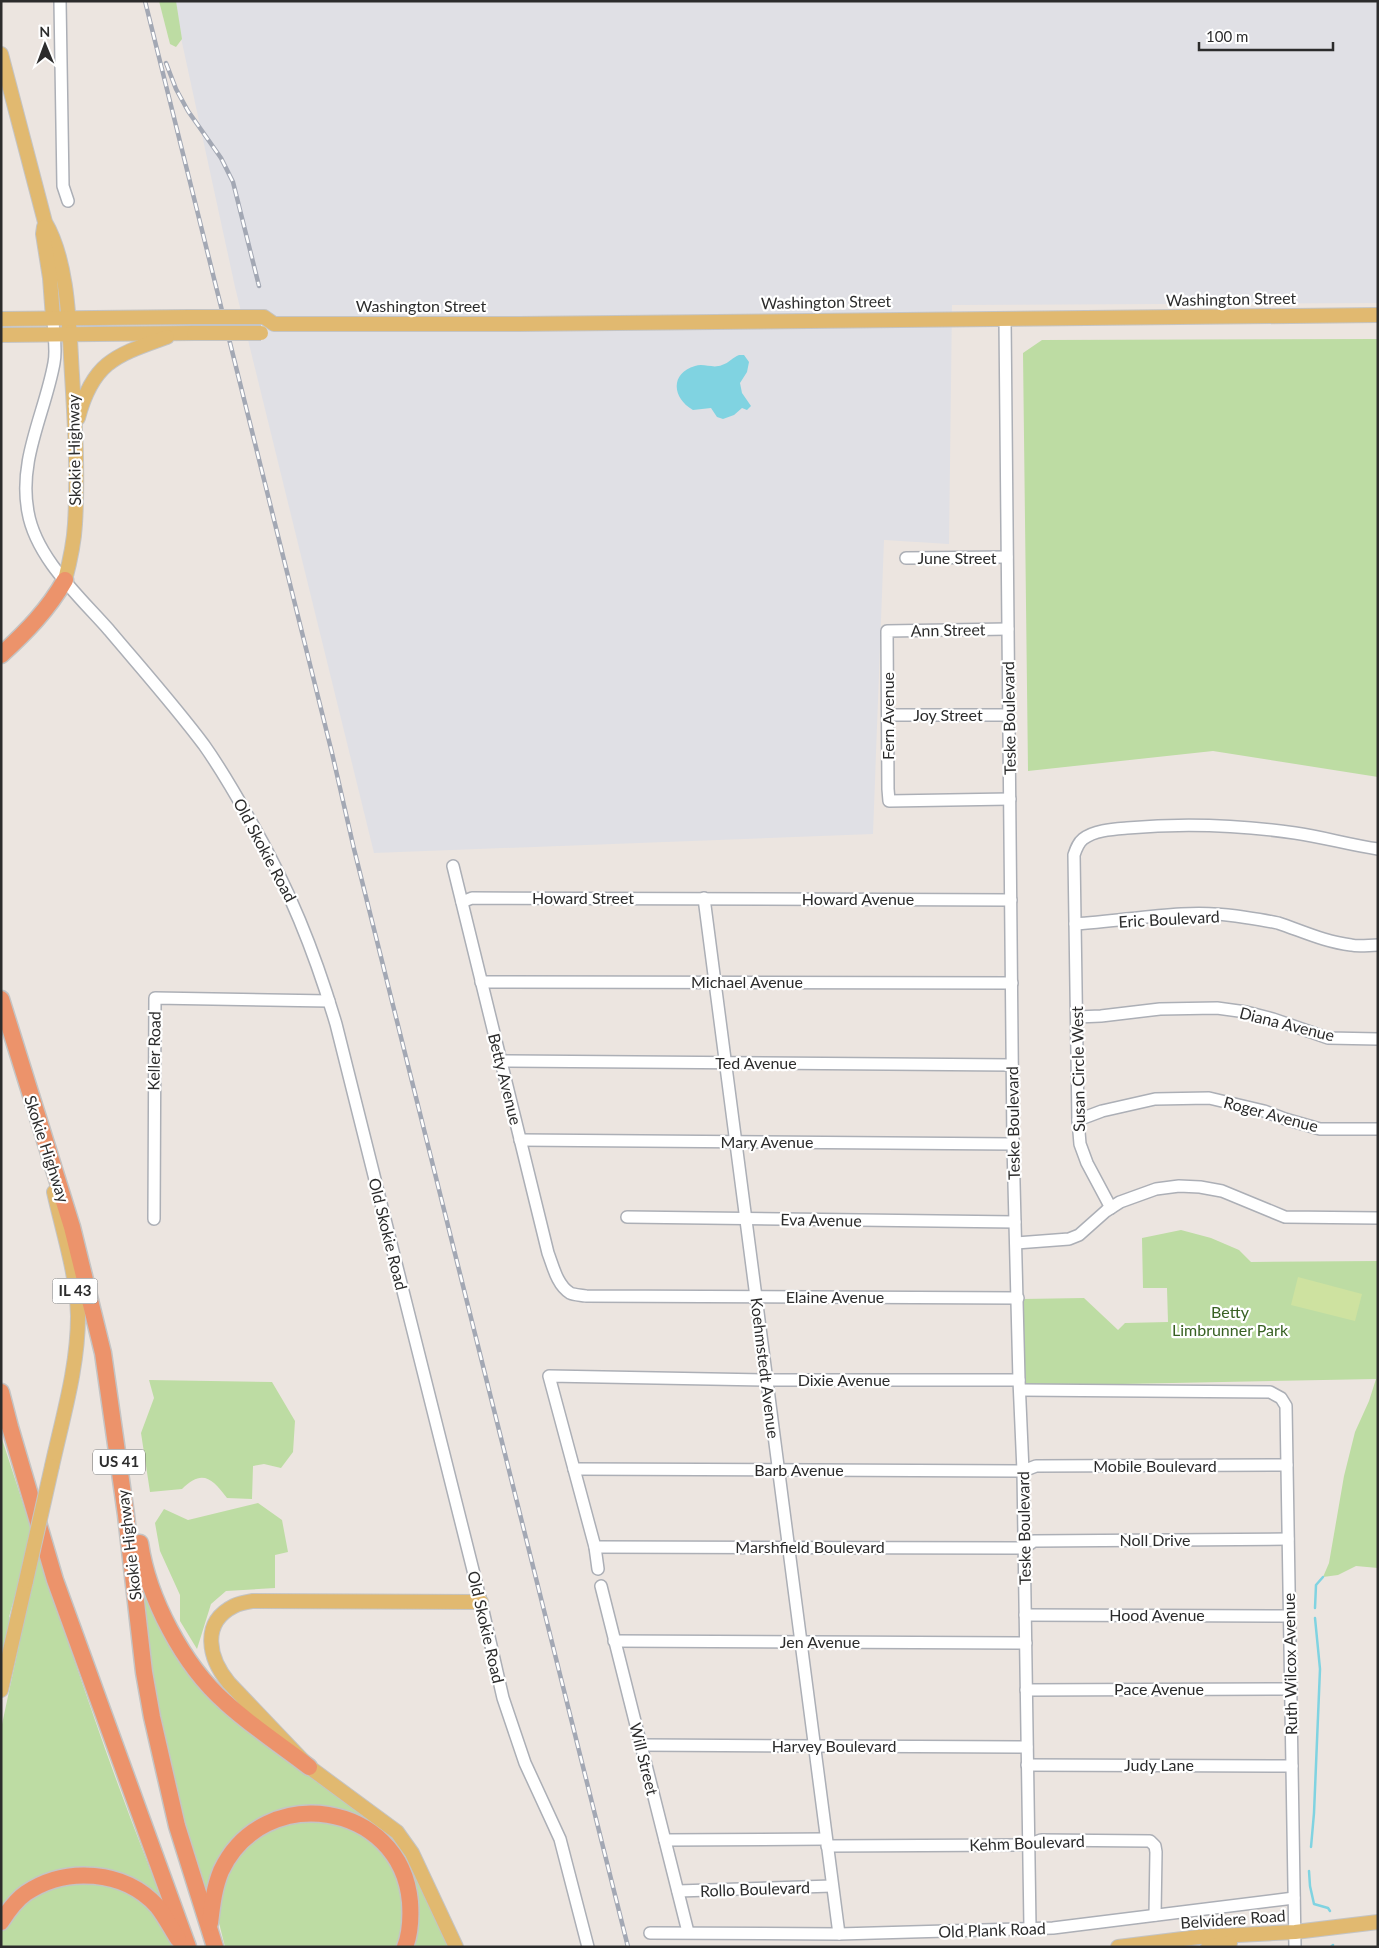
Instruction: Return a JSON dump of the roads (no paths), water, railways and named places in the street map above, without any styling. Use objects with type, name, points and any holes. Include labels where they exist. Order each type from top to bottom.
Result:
[{"type":"highway","points":[[1,655],[30,629],[65,580]]},
{"type":"highway","name":"Skokie Highway","points":[[1,999],[72,1227],[103,1353],[124,1495],[144,1672],[152,1717],[177,1826],[215,1947]]},
{"type":"highway","points":[[103,1353],[121,1421],[143,1564],[168,1627],[192,1666],[225,1702],[310,1768]]},
{"type":"highway","points":[[1,1392],[55,1580],[188,1947]]},
{"type":"highway","points":[[209,1931],[218,1878],[229,1858],[243,1840],[274,1820],[302,1814],[319,1814],[335,1816],[354,1822],[383,1840],[392,1853],[404,1872],[409,1896],[409,1938],[405,1947]]},
{"type":"highway","points":[[1,1922],[10,1908],[26,1893],[50,1881],[71,1875],[103,1876],[134,1888],[156,1906],[182,1947]]},
{"type":"main road","points":[[1,54],[45,222],[43,234],[50,278],[53,318]]},
{"type":"main road","name":"Skokie Highway","points":[[45,222],[52,234],[63,277],[68,318],[75,428],[75,524],[72,551],[65,580]]},
{"type":"main road","name":"Washington Street","points":[[1,319],[264,316],[274,324],[520,324],[1378,315]]},
{"type":"main road","points":[[1,335],[266,332],[274,324]]},
{"type":"main road","points":[[75,428],[87,391],[107,364],[132,349],[178,333]]},
{"type":"main road","name":"IL 43","points":[[1,1690],[73,1375],[77,1348],[78,1314],[74,1278],[37,1118]]},
{"type":"main road","points":[[456,1947],[412,1853],[397,1832],[310,1768],[219,1670],[211,1650],[212,1629],[220,1616],[235,1605],[254,1601],[481,1602]]},
{"type":"main road","points":[[1294,1932],[1378,1922]]},
{"type":"main road","name":"Belvidere Road","points":[[1118,1947],[1199,1937],[1294,1932]]},
{"type":"main road","name":"Belvidere Road","points":[[1208,1947],[1294,1932]]},
{"type":"street","points":[[60,1],[63,186],[68,200]]},
{"type":"street","name":"Old Skokie Road","points":[[53,318],[55,361],[29,454],[25,476],[25,494],[34,536],[43,552],[65,580],[187,722],[224,774],[272,859],[293,902],[314,955],[329,1001],[506,1707],[525,1762],[560,1839],[588,1947]]},
{"type":"street","name":"Teske Boulevard","points":[[1005,319],[1013,1144],[1023,1471],[1030,1927]]},
{"type":"street","name":"June Street","points":[[906,558],[1007,557]]},
{"type":"street","name":"Ann Street","points":[[887,631],[1008,629]]},
{"type":"street","name":"Fern Avenue","points":[[887,631],[889,800],[1010,800]]},
{"type":"street","name":"Joy Street","points":[[888,715],[1009,715]]},
{"type":"street","name":"Susan Circle West","points":[[1111,1208],[1086,1163],[1080,1144],[1078,1120],[1074,855],[1076,847],[1083,838],[1114,829],[1204,825],[1252,827],[1297,833],[1378,849]]},
{"type":"street","name":"Betty Avenue","points":[[453,866],[548,1253],[555,1274],[565,1288]]},
{"type":"street","name":"Howard Street","points":[[462,902],[472,898],[704,898]]},
{"type":"street","name":"Howard Avenue","points":[[704,898],[1011,900]]},
{"type":"street","name":"Koehmstedt Avenue","points":[[704,898],[839,1934]]},
{"type":"street","name":"Eric Boulevard","points":[[1075,924],[1169,915],[1204,914],[1234,916],[1276,923],[1317,937],[1352,946],[1378,945]]},
{"type":"street","name":"Michael Avenue","points":[[481,982],[1012,983]]},
{"type":"street","name":"Keller Road","points":[[154,1219],[155,998],[329,1001]]},
{"type":"street","name":"Diana Avenue","points":[[1077,1017],[1160,1009],[1217,1008],[1246,1012],[1273,1019],[1328,1038],[1378,1039]]},
{"type":"street","name":"Ted Avenue","points":[[500,1061],[1012,1065]]},
{"type":"street","name":"Roger Avenue","points":[[1078,1120],[1102,1111],[1156,1099],[1209,1098],[1264,1111],[1320,1129],[1378,1130]]},
{"type":"street","name":"Mary Avenue","points":[[520,1140],[1013,1144]]},
{"type":"street","points":[[1016,1243],[1069,1239],[1079,1235],[1111,1208],[1138,1194],[1156,1188],[1179,1186],[1222,1191],[1285,1217],[1378,1218]]},
{"type":"street","name":"Eva Avenue","points":[[627,1217],[1016,1222]]},
{"type":"street","name":"Elaine Avenue","points":[[565,1288],[570,1293],[586,1296],[1018,1298]]},
{"type":"street","name":"Dixie Avenue","points":[[574,1469],[549,1376],[1254,1391],[1270,1392],[1281,1398]]},
{"type":"street","name":"Ruth Wilcox Avenue","points":[[1281,1398],[1286,1406],[1295,1947]]},
{"type":"street","name":"Mobile Boulevard","points":[[1023,1471],[1036,1466],[1287,1465]]},
{"type":"street","points":[[574,1469],[595,1546],[598,1569]]},
{"type":"street","name":"Barb Avenue","points":[[574,1469],[1023,1471]]},
{"type":"street","name":"Noll Drive","points":[[1024,1548],[1034,1541],[1288,1540]]},
{"type":"street","name":"Marshfield Boulevard","points":[[595,1546],[1024,1548]]},
{"type":"street","name":"Will Street","points":[[601,1586],[688,1932]]},
{"type":"street","name":"Hood Avenue","points":[[1025,1615],[1289,1616]]},
{"type":"street","name":"Jen Avenue","points":[[614,1641],[1026,1642]]},
{"type":"street","name":"Pace Avenue","points":[[1026,1690],[1291,1689]]},
{"type":"street","name":"Harvey Boulevard","points":[[640,1745],[1027,1747]]},
{"type":"street","name":"Judy Lane","points":[[1028,1765],[1292,1766]]},
{"type":"street","name":"Kehm Boulevard","points":[[665,1840],[1028,1844],[1041,1840],[1150,1841],[1155,1846],[1156,1852],[1155,1915]]},
{"type":"street","name":"Rollo Boulevard","points":[[678,1891],[832,1886]]},
{"type":"street","name":"Old Plank Road","points":[[650,1933],[839,1934],[1008,1930],[1030,1927],[1053,1928],[1294,1898]]},
{"type":"water","points":[[739,355],[744,355],[749,362],[747,372],[740,383],[742,393],[751,406],[747,410],[742,408],[734,415],[723,419],[717,417],[711,408],[693,410],[686,405],[678,393],[677,386],[681,374],[687,369],[698,365],[719,366]]},
{"type":"waterway","points":[[1315,1608],[1316,1585],[1323,1577]]},
{"type":"waterway","points":[[1311,1847],[1320,1669],[1315,1618]]},
{"type":"waterway","points":[[1309,1871],[1314,1904],[1328,1908],[1330,1911]]},
{"type":"railway","points":[[145,1],[628,1947]]},
{"type":"railway","points":[[166,63],[176,89],[188,111],[221,158],[233,182],[259,286]]},
{"type":"park label","name":"Betty Limbrunner Park","points":[[1230,1321]]}]
